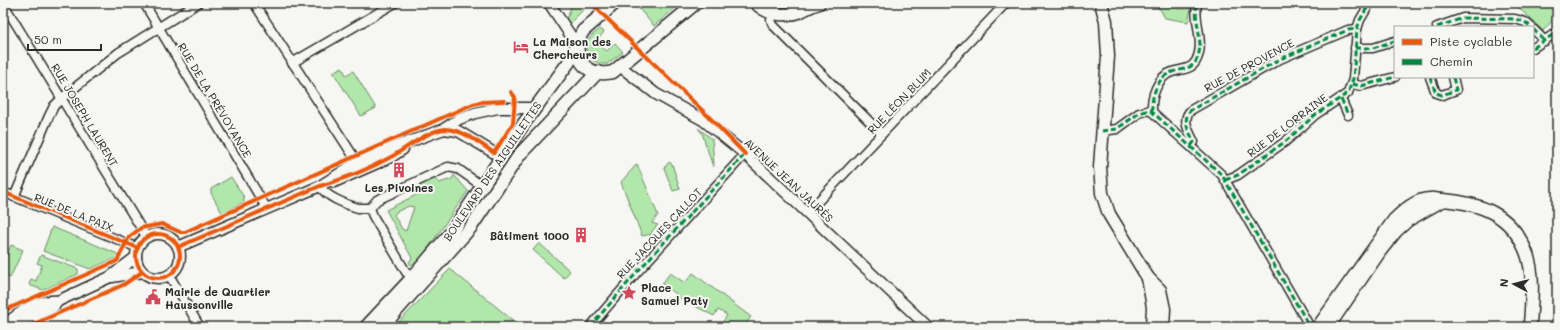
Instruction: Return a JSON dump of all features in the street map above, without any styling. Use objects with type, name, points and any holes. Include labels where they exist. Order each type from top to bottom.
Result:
[{"type":"main road","name":"BOULEVARD DES AIGUILLETTES","points":[[366,327],[412,278],[453,230],[534,108],[569,62],[583,31],[615,3]]},
{"type":"main road","points":[[577,45],[577,52],[582,63],[590,70],[609,73],[620,67],[696,3]]},
{"type":"main road","points":[[756,3],[763,9],[774,13],[801,11],[811,4]]},
{"type":"main road","points":[[774,13],[782,3]]},
{"type":"main road","points":[[1103,5],[1106,21],[1108,56],[1100,177],[1104,202],[1118,230],[1148,278],[1160,290],[1164,309],[1163,327]]},
{"type":"main road","name":"BOULEVARD DES AIGUILLETTES","points":[[382,327],[471,227],[520,154],[598,72]]},
{"type":"main road","points":[[1318,327],[1394,220],[1408,208],[1430,198],[1459,201],[1480,206],[1499,216],[1515,232],[1526,252],[1531,269],[1530,327]]},
{"type":"main road","points":[[1328,327],[1380,250],[1396,231],[1408,220],[1443,200]]},
{"type":"main road","points":[[1148,278],[1153,307],[1152,327]]},
{"type":"street","name":"RUE JOSEPH LAURENT","points":[[3,3],[147,238]]},
{"type":"street","name":"RUE DE LA PRÉVOYANCE","points":[[144,3],[267,209]]},
{"type":"street","points":[[14,197],[54,106],[118,53],[198,3]]},
{"type":"street","points":[[254,3],[357,163],[358,166],[344,178]]},
{"type":"street","points":[[292,63],[395,3]]},
{"type":"street","points":[[549,3],[577,45]]},
{"type":"street","name":"RUE LÉON BLUM","points":[[807,213],[1006,3]]},
{"type":"street","points":[[1152,111],[1153,95],[1166,76],[1173,72],[1190,67],[1197,59],[1200,44],[1196,12],[1197,3]]},
{"type":"street","points":[[1377,3],[1369,4],[1357,29],[1352,84],[1361,86],[1394,77]]},
{"type":"street","points":[[774,13],[771,20],[773,24],[882,134]]},
{"type":"street","points":[[1440,26],[1463,18],[1521,20],[1529,26]]},
{"type":"street","name":"RUE DE PROVENCE","points":[[1191,146],[1194,142],[1186,124],[1186,117],[1191,110],[1280,59],[1348,30],[1357,29]]},
{"type":"street","points":[[1534,30],[1545,41]]},
{"type":"street","points":[[1534,47],[1557,33]]},
{"type":"street","points":[[1355,48],[1373,48],[1394,41]]},
{"type":"street","name":"AVENUE JEAN JAURÈS","points":[[620,67],[656,94],[703,120],[745,154],[928,327]]},
{"type":"street","points":[[1430,78],[1436,93],[1442,95],[1456,90],[1453,78]]},
{"type":"street","name":"RUE DE LORRAINE","points":[[1225,180],[1238,175],[1293,137],[1319,112],[1348,93],[1352,84]]},
{"type":"street","name":"RUE DE LORRAINE","points":[[1341,99],[1348,115]]},
{"type":"street","points":[[320,186],[357,163],[444,129],[459,119],[482,110],[534,108]]},
{"type":"street","points":[[1102,132],[1117,129],[1144,110],[1152,111],[1218,171],[1225,180],[1310,327]]},
{"type":"street","points":[[444,129],[458,131],[501,157]]},
{"type":"street","points":[[178,247],[391,157],[416,140]]},
{"type":"street","name":"RUE JACQUES CALLOT","points":[[590,327],[638,271],[745,154]]},
{"type":"street","points":[[320,186],[326,193],[358,208],[370,208],[377,200],[448,167],[458,169],[482,186]]},
{"type":"street","name":"RUE DE LA PAIX","points":[[3,192],[137,253]]},
{"type":"street","points":[[370,208],[373,216],[406,272],[412,278]]},
{"type":"street","points":[[4,324],[20,322],[53,307],[58,300],[110,277],[142,272],[154,278],[162,278],[169,275],[175,270],[179,262],[178,247],[173,240],[166,236],[155,235],[147,238],[137,253],[110,277]]},
{"type":"street","points":[[137,253],[142,272]]},
{"type":"street","points":[[169,275],[200,327]]},
{"type":"green space","points":[[572,3],[581,3],[583,10],[568,25],[564,19],[568,16]]},
{"type":"green space","points":[[634,3],[681,3],[654,26]]},
{"type":"green space","points":[[1150,3],[1180,9],[1191,8],[1188,22],[1165,18],[1160,9]]},
{"type":"green space","points":[[1557,3],[1557,15],[1543,31],[1515,4]]},
{"type":"green space","points":[[600,29],[604,32],[596,42],[607,51],[615,43],[623,52],[607,64],[593,61],[586,50],[588,40]]},
{"type":"green space","points":[[342,67],[346,75],[353,71],[376,108],[361,116],[333,72]]},
{"type":"green space","points":[[698,128],[712,139],[713,167],[702,133]]},
{"type":"green space","points":[[669,162],[672,164],[680,189],[673,191],[664,168]]},
{"type":"green space","points":[[637,164],[658,215],[652,223],[658,225],[652,231],[652,234],[642,236],[621,182]]},
{"type":"green space","points":[[454,175],[468,191],[419,261],[411,265],[409,262],[412,258],[386,210],[422,192],[417,185],[434,178],[439,183],[452,179]],"holes":[[[409,206],[414,207],[406,231],[402,229],[394,215],[396,212]]]},
{"type":"green space","points":[[231,177],[244,197],[244,202],[222,213],[211,193],[211,189]]},
{"type":"green space","points":[[52,227],[118,254],[116,258],[90,269],[43,251]]},
{"type":"green space","points":[[539,243],[570,271],[564,278],[533,250]]},
{"type":"green space","points":[[11,245],[23,250],[10,278],[3,275],[3,264]]},
{"type":"green space","points":[[41,255],[78,269],[78,274],[43,290],[29,285],[31,279],[36,281],[42,265],[37,263]]},
{"type":"green space","points":[[450,269],[521,327],[394,327]]},
{"type":"green space","points":[[670,273],[685,283],[693,273],[751,317],[744,327],[730,327],[723,322],[727,315],[718,310],[714,316],[678,297],[675,293],[662,284]]},
{"type":"marked path","points":[[1152,111],[1154,94],[1162,78],[1172,72],[1189,68],[1194,64],[1199,54],[1200,39],[1196,10],[1197,3]]},
{"type":"marked path","points":[[1225,180],[1238,175],[1286,141],[1315,115],[1348,93],[1353,79],[1357,29],[1360,20],[1370,3]]},
{"type":"marked path","points":[[1440,26],[1463,18],[1515,19],[1525,22],[1530,26]]},
{"type":"marked path","points":[[1191,146],[1194,142],[1186,122],[1188,114],[1191,110],[1280,59],[1348,30],[1357,29]]},
{"type":"marked path","points":[[1534,30],[1545,41]]},
{"type":"marked path","points":[[1534,47],[1557,32]]},
{"type":"marked path","points":[[1355,48],[1373,48],[1394,41]]},
{"type":"marked path","points":[[1352,84],[1361,86],[1394,77]]},
{"type":"marked path","points":[[1430,78],[1436,93],[1442,95],[1456,90],[1453,78]]},
{"type":"marked path","points":[[1341,99],[1348,115]]},
{"type":"marked path","points":[[1102,131],[1117,129],[1139,113],[1150,110],[1222,175],[1310,327]]},
{"type":"marked path","points":[[590,327],[638,271],[745,154]]},
{"type":"cycle path","points":[[591,3],[707,115],[745,154]]},
{"type":"cycle path","points":[[178,247],[320,186],[365,170],[391,157],[417,140],[439,130],[445,129],[458,131],[477,141],[494,153],[513,123],[515,97],[511,92]]},
{"type":"cycle path","points":[[3,311],[117,261],[129,237],[141,228],[162,224],[180,232],[185,232],[473,104],[504,101]]},
{"type":"cycle path","points":[[3,192],[138,248]]},
{"type":"cycle path","points":[[158,234],[170,238],[176,244],[180,256],[176,268],[170,274],[158,278],[146,274],[140,268],[136,256],[140,244],[146,238],[158,234]]},
{"type":"cycle path","points":[[27,327],[123,285],[142,272]]},
{"type":"place","name":"La Maison des Chercheurs","points":[[521,47]]},
{"type":"place","name":"Les Pivoines","points":[[399,170]]},
{"type":"place","name":"Bâtiment 1000","points":[[581,235]]},
{"type":"place","name":"Place Samuel Paty","points":[[629,293]]},
{"type":"place","name":"Mairie de Quartier Haussonville","points":[[153,297]]}]
